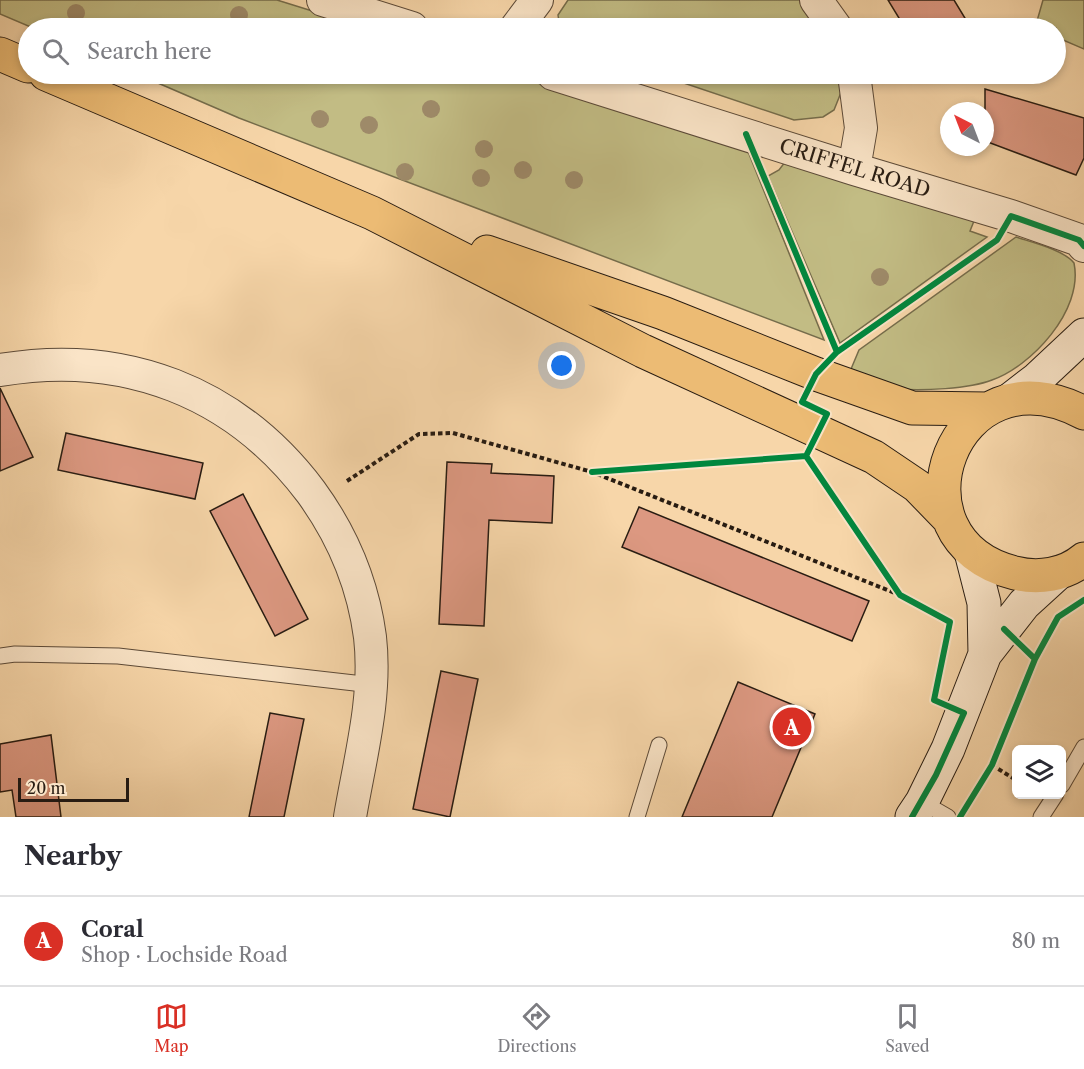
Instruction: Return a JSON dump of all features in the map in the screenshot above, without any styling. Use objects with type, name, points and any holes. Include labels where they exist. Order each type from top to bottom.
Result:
[{"type":"highway","points":[[0,54],[18,62]]},
{"type":"highway","points":[[69,84],[372,213],[643,351],[874,457],[917,486],[949,519]]},
{"type":"highway","points":[[372,213],[663,313],[816,374],[912,408],[1000,404],[1037,396],[1062,402],[1084,413]]},
{"type":"highway","points":[[1000,404],[964,428],[949,454],[944,475],[943,497],[949,519],[958,537],[971,552],[997,569],[1027,577],[1076,565]]},
{"type":"street","points":[[323,0],[380,18]]},
{"type":"street","points":[[524,18],[537,0]]},
{"type":"street","points":[[816,0],[829,18]]},
{"type":"street","name":"CRIFFEL ROAD","points":[[584,84],[854,170],[1011,216],[1079,240],[1084,246]]},
{"type":"street","points":[[854,170],[861,128],[855,84]]},
{"type":"street","points":[[1000,404],[1037,379],[1084,335]]},
{"type":"street","points":[[0,370],[29,365],[77,364],[142,374],[177,385],[210,401],[248,427],[295,471],[339,535],[363,596],[370,639],[372,685],[350,817]]},
{"type":"street","points":[[971,552],[984,603],[985,654]]},
{"type":"street","points":[[927,812],[985,654],[1024,604],[1076,565]]},
{"type":"lane","points":[[0,656],[15,654],[118,656],[372,685]]},
{"type":"lane","points":[[637,817],[660,745]]},
{"type":"lane","points":[[1066,778],[1084,747]]},
{"type":"lane","points":[[1041,817],[1053,799]]},
{"type":"path","points":[[317,501],[419,434],[453,433],[592,472],[910,600]]},
{"type":"path","points":[[592,472],[616,470]]},
{"type":"path","points":[[893,585],[900,595]]},
{"type":"path","points":[[987,774],[997,754]]},
{"type":"path","points":[[992,765],[1012,777]]},
{"type":"shaded area","points":[[0,0],[277,0],[335,18],[18,18],[18,22],[0,14]]},
{"type":"shaded area","points":[[568,0],[802,0],[815,18],[558,18],[558,15]]},
{"type":"shaded area","points":[[1043,0],[1084,0],[1084,49],[1066,41],[1066,18],[1038,18]]},
{"type":"shaded area","points":[[160,84],[541,84],[747,149],[824,340],[239,118]]},
{"type":"shaded area","points":[[687,84],[841,84],[842,90],[834,110],[823,117],[794,120]]},
{"type":"shaded area","points":[[785,162],[974,221],[970,231],[987,237],[840,343],[768,176],[779,170]]},
{"type":"shaded area","points":[[1016,237],[1055,250],[1069,258],[1074,263],[1075,281],[1071,300],[1062,318],[1051,335],[1022,363],[1007,373],[982,383],[907,390],[879,384],[851,369],[859,350]]},
{"type":"building","points":[[888,0],[954,0],[965,18],[899,18]]},
{"type":"building","points":[[985,89],[1084,118],[1084,158],[1076,175],[994,144],[994,102],[985,102]]},
{"type":"building","points":[[0,388],[33,457],[0,471]]},
{"type":"building","points":[[66,433],[203,463],[195,499],[58,470]]},
{"type":"building","points":[[447,462],[492,464],[491,473],[554,476],[552,523],[489,520],[484,626],[439,624]]},
{"type":"building","points":[[243,494],[308,619],[275,636],[210,511]]},
{"type":"building","points":[[639,507],[869,601],[852,641],[622,547]]},
{"type":"building","points":[[441,671],[478,679],[450,817],[413,809]]},
{"type":"building","points":[[738,682],[815,714],[772,817],[682,817]]},
{"type":"building","points":[[270,713],[304,719],[284,817],[249,817]]},
{"type":"building","points":[[51,735],[61,817],[16,817],[12,790],[0,792],[0,744]]},
{"type":"cycle path","points":[[746,134],[837,352]]},
{"type":"cycle path","points":[[912,817],[936,775],[964,713],[934,700],[950,622],[900,595],[806,456],[827,414],[802,402],[816,374],[837,352],[997,240],[1011,216],[1079,240],[1084,246]]},
{"type":"cycle path","points":[[592,472],[806,456]]},
{"type":"cycle path","points":[[1035,659],[1058,617],[1084,600]]},
{"type":"cycle path","points":[[960,817],[992,765],[1035,659],[1004,629]]},
{"type":"place","name":"Coral","points":[[792,727]]}]
